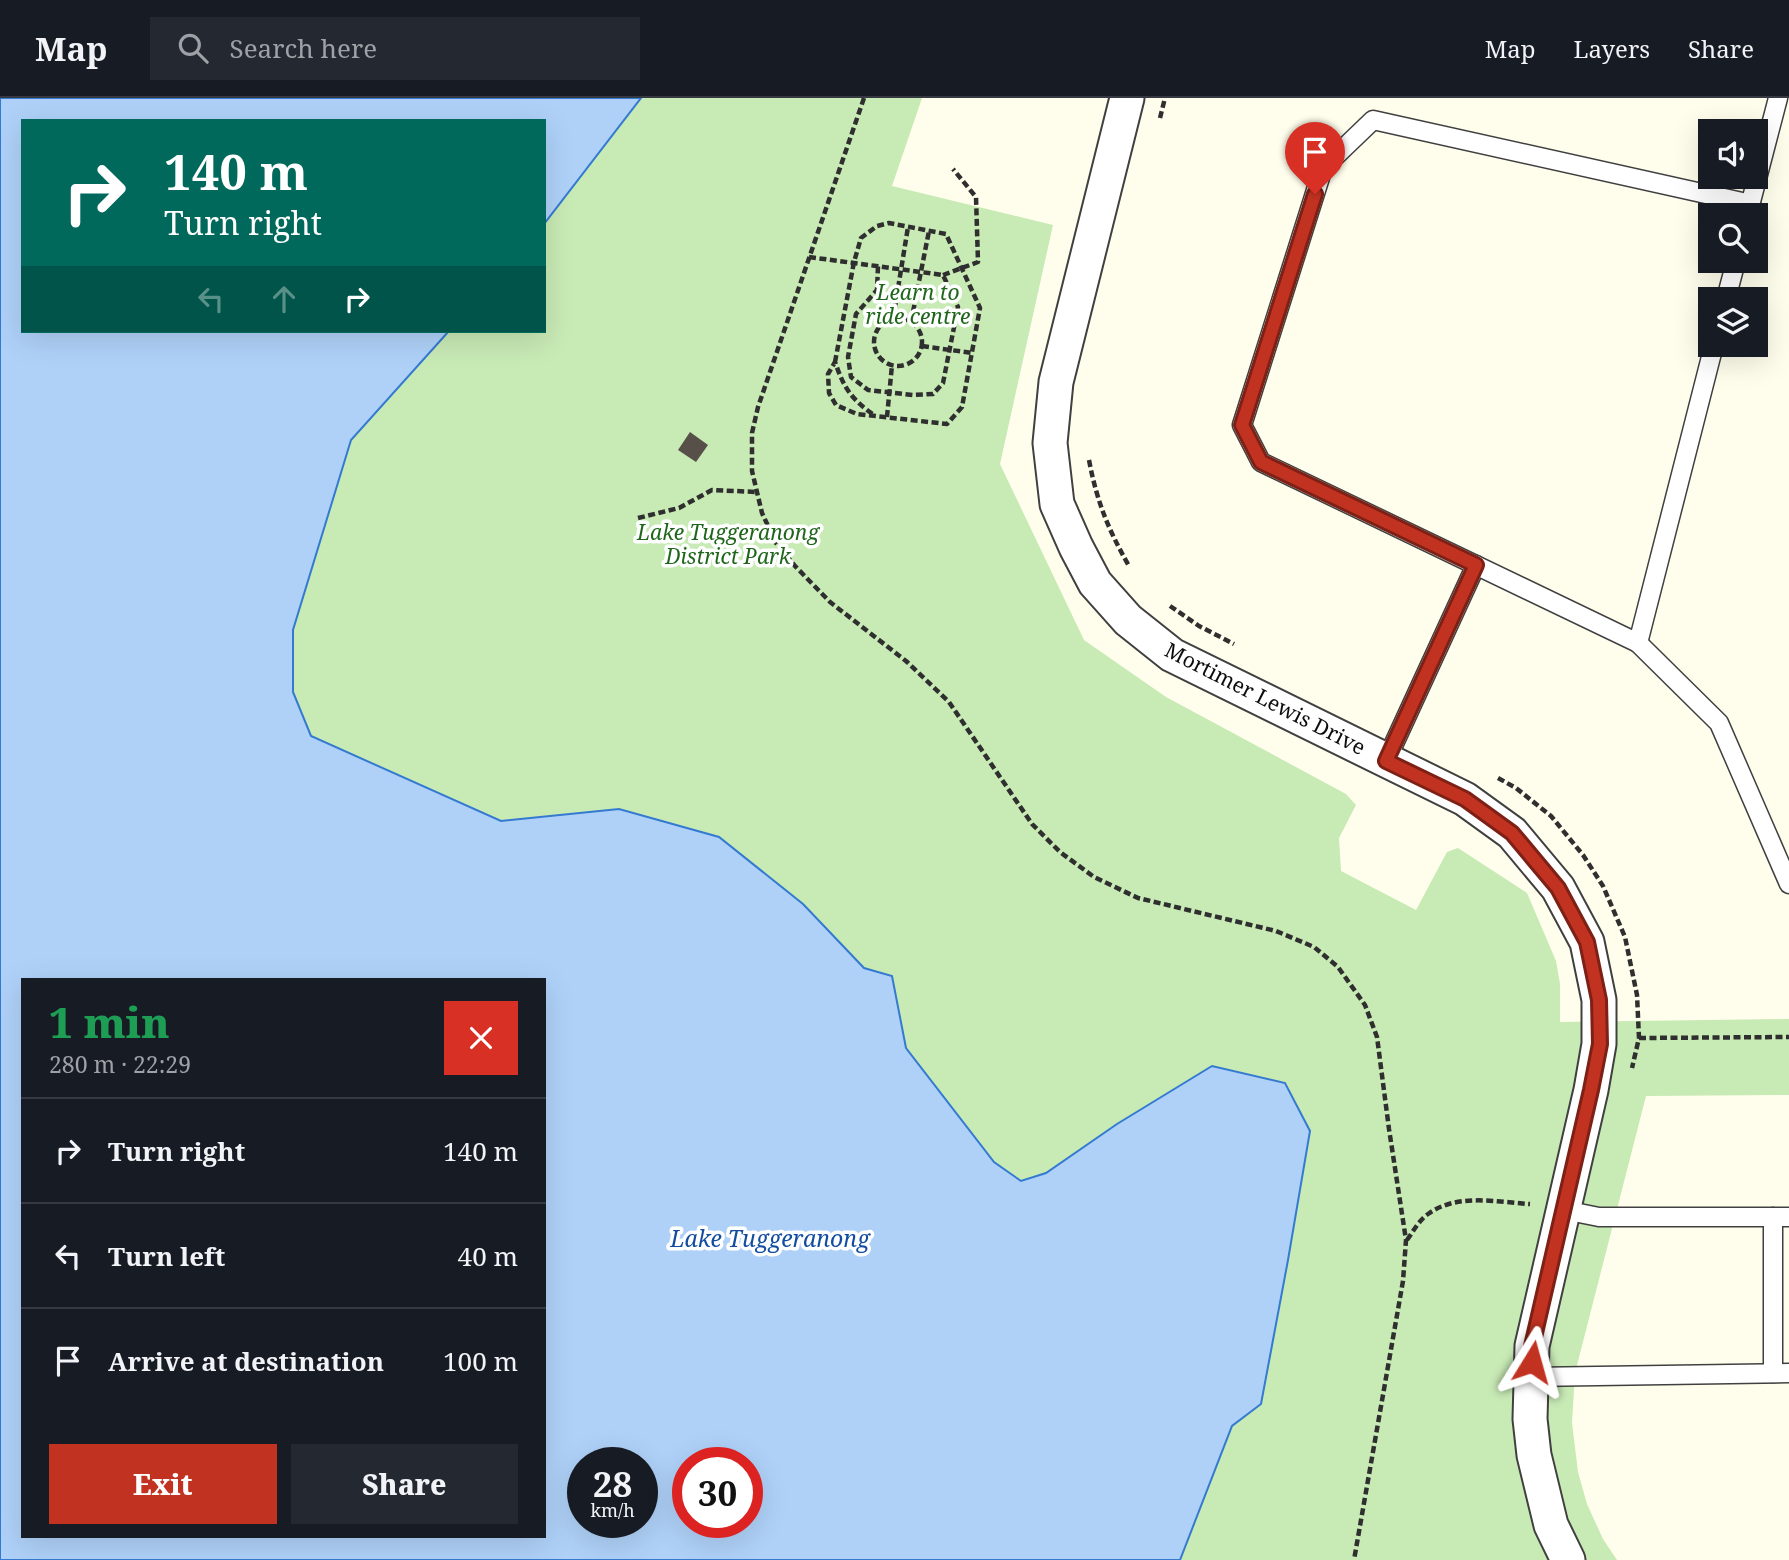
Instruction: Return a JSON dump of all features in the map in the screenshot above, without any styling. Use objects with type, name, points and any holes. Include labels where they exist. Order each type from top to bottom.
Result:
[{"type":"street","name":"Mortimer Lewis Drive","points":[[1127,98],[1056,382],[1050,443],[1057,504],[1095,583],[1128,620],[1172,655],[1465,799],[1512,833],[1558,888],[1587,942],[1599,1000],[1600,1044],[1591,1090],[1552,1208],[1532,1346],[1530,1419],[1534,1455],[1551,1525],[1567,1560]]},
{"type":"lane","points":[[1751,203],[1778,98]]},
{"type":"lane","points":[[1720,203],[1373,120],[1323,168],[1242,425],[1261,462],[1637,643],[1719,723],[1789,884]]},
{"type":"lane","points":[[1637,643],[1711,357]]},
{"type":"lane","points":[[1386,761],[1476,565]]},
{"type":"lane","points":[[1531,1377],[1781,1373],[1781,1217],[1599,1217],[1552,1208]]},
{"type":"path","points":[[864,98],[751,433],[751,471],[762,513],[776,543],[830,602],[906,661],[948,702],[1032,824],[1060,852],[1094,877],[1138,898],[1276,931],[1314,947],[1338,967],[1365,1005],[1377,1037],[1406,1240],[1403,1281],[1354,1560]]},
{"type":"path","points":[[1159,124],[1165,98]]},
{"type":"path","points":[[810,257],[943,275],[978,262],[976,197],[953,169]]},
{"type":"path","points":[[889,223],[929,231],[946,234],[980,308],[962,407],[947,424],[857,414],[836,405],[829,393],[828,374],[835,362],[853,262],[861,238],[877,226],[889,223]]},
{"type":"path","points":[[893,319],[908,227]]},
{"type":"path","points":[[911,322],[929,231]]},
{"type":"path","points":[[878,266],[877,289],[856,314],[848,358],[851,377],[868,390],[913,395],[933,394],[943,383],[958,307],[943,275]]},
{"type":"path","points":[[893,319],[911,322],[920,332],[922,346],[914,360],[907,364],[892,365],[878,357],[874,342],[880,327],[893,319]]},
{"type":"path","points":[[922,346],[972,353]]},
{"type":"path","points":[[835,362],[842,382],[857,403],[874,415]]},
{"type":"path","points":[[887,417],[892,365]]},
{"type":"path","points":[[1087,452],[1108,528],[1128,566],[1136,574]]},
{"type":"path","points":[[638,518],[679,508],[712,490],[757,492]]},
{"type":"path","points":[[1167,604],[1199,626],[1235,645]]},
{"type":"path","points":[[1493,774],[1516,788],[1551,816],[1583,855],[1603,886],[1625,937],[1637,995],[1639,1038],[1630,1077]]},
{"type":"path","points":[[1639,1038],[1789,1037]]},
{"type":"path","points":[[1406,1240],[1426,1215],[1449,1203],[1472,1200],[1552,1208]]},
{"type":"green space","name":"Lake Tuggeranong District Park","points":[[641,98],[922,98],[892,186],[1053,225],[1000,464],[1084,640],[1166,697],[1346,794],[1356,805],[1339,838],[1341,871],[1416,910],[1447,852],[1458,848],[1527,893],[1556,961],[1560,984],[1560,1022],[1789,1019],[1789,1095],[1646,1096],[1575,1373],[1572,1423],[1578,1472],[1587,1504],[1603,1539],[1617,1560],[1180,1560],[1232,1426],[1261,1404],[1310,1131],[1117,1124],[1046,1173],[1021,1181],[994,1162],[906,1048],[892,976],[864,968],[803,904],[719,837],[619,809],[501,821],[311,736],[293,692],[293,630],[351,440],[447,333],[546,333],[546,221]]},
{"type":"water","name":"Lake Tuggeranong","points":[[0,98],[641,98],[546,221],[546,119],[21,119],[21,333],[447,333],[351,440],[293,630],[293,692],[311,736],[501,821],[619,809],[719,837],[803,904],[864,968],[892,976],[906,1048],[994,1162],[1021,1181],[1046,1173],[1117,1124],[1212,1066],[1285,1083],[1310,1131],[1261,1404],[1232,1426],[1180,1560],[0,1560]]},
{"type":"building","points":[[690,432],[708,445],[696,462],[678,450]]},
{"type":"route","points":[[1315,194],[1242,425],[1261,462],[1476,565],[1386,761],[1465,799],[1512,833],[1558,888],[1587,942],[1599,1000],[1600,1044],[1532,1346],[1532,1362]]},
{"type":"park label","name":"Learn to ride centre","points":[[918,305]]}]
